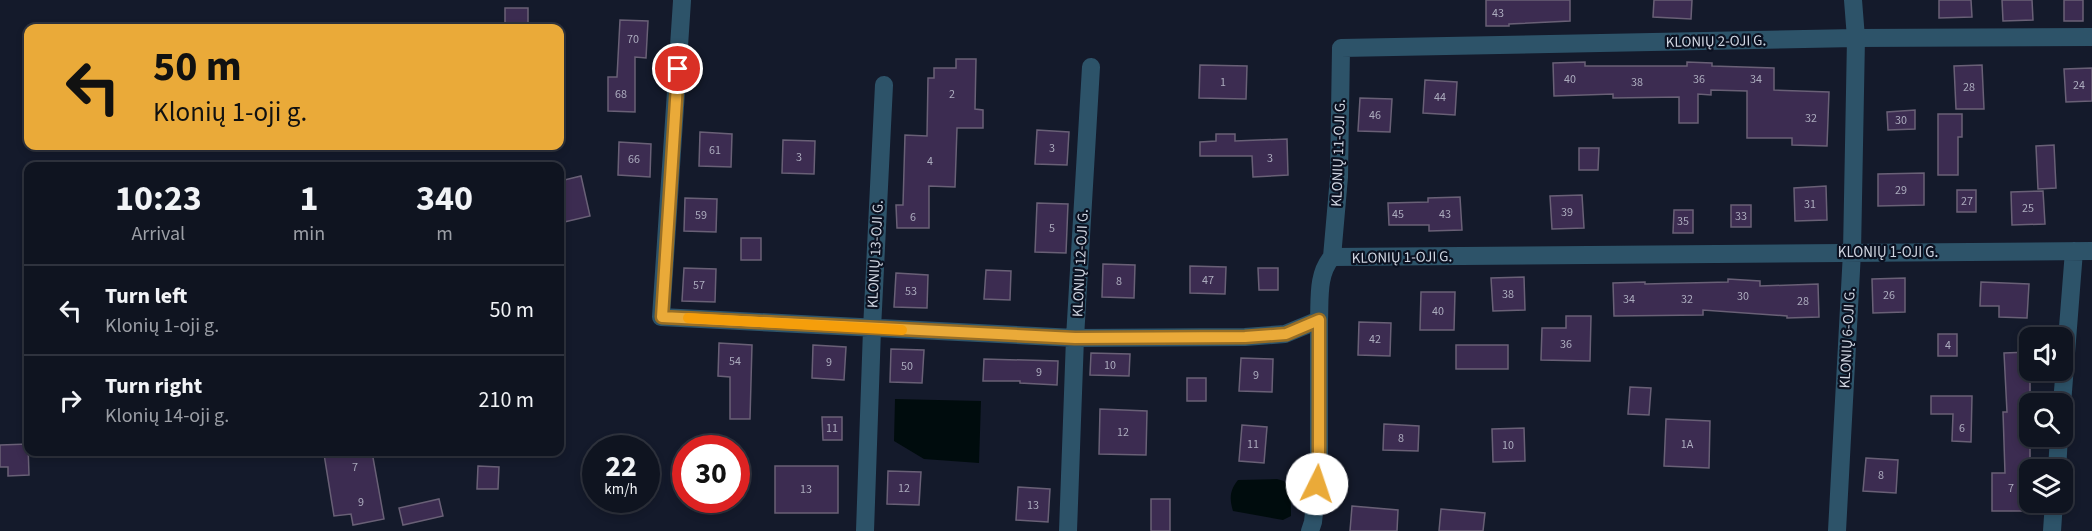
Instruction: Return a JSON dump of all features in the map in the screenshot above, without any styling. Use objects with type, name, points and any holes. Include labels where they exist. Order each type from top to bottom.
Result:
[{"type":"street","name":"KLONIŲ 6-OJI G.","points":[[1837,531],[1852,252],[1856,39],[1853,0]]},
{"type":"street","points":[[682,1],[662,317],[1075,338],[1245,337],[1286,334],[1319,320],[1319,466],[1310,531]]},
{"type":"street","name":"KLONIŲ 2-OJI G.","points":[[1341,48],[2092,37]]},
{"type":"street","name":"KLONIŲ 11-OJI G.","points":[[1332,257],[1339,177],[1341,48]]},
{"type":"street","name":"KLONIŲ 12-OJI G.","points":[[1068,531],[1075,338],[1091,67]]},
{"type":"street","name":"KLONIŲ 13-OJI G.","points":[[865,531],[884,85]]},
{"type":"street","points":[[2064,393],[2083,251]]},
{"type":"street","name":"KLONIŲ 1-OJI G.","points":[[1319,320],[1321,278],[1325,265],[1332,257],[2083,251]]},
{"type":"street","points":[[2052,531],[2053,513]]},
{"type":"shaded area","points":[[895,399],[981,401],[979,463],[924,459],[894,441]]},
{"type":"shaded area","points":[[1277,479],[1284,481],[1291,490],[1291,516],[1283,520],[1233,511],[1231,494],[1238,480]]},
{"type":"building","points":[[1486,0],[1570,0],[1570,21],[1486,26]]},
{"type":"building","points":[[1654,0],[1692,0],[1691,19],[1653,17]]},
{"type":"building","points":[[1939,0],[1971,0],[1972,17],[1939,18]]},
{"type":"building","points":[[2002,0],[2032,0],[2033,20],[2003,21]]},
{"type":"building","points":[[2064,0],[2083,0],[2083,21],[2064,21]]},
{"type":"building","points":[[505,8],[528,8],[528,24],[505,24]]},
{"type":"building","points":[[620,20],[648,21],[646,58],[635,57],[635,112],[608,111],[608,77],[617,77]]},
{"type":"building","points":[[956,59],[976,59],[975,109],[983,110],[983,128],[957,128],[955,187],[929,186],[929,228],[897,228],[896,205],[903,205],[905,135],[927,136],[928,78],[934,78],[934,68],[956,68]]},
{"type":"building","points":[[1585,62],[1585,66],[1687,66],[1687,62],[1712,63],[1712,66],[1774,68],[1774,90],[1829,92],[1827,146],[1792,145],[1792,138],[1747,138],[1747,91],[1711,90],[1711,95],[1698,94],[1698,123],[1679,123],[1679,97],[1613,98],[1613,94],[1554,96],[1553,63]]},
{"type":"building","points":[[1200,65],[1247,66],[1246,99],[1199,98]]},
{"type":"building","points":[[1982,65],[1984,109],[1956,109],[1954,66]]},
{"type":"building","points":[[2092,68],[2092,101],[2066,102],[2064,69]]},
{"type":"building","points":[[1425,80],[1457,82],[1455,115],[1423,113]]},
{"type":"building","points":[[1360,98],[1392,99],[1390,132],[1358,131]]},
{"type":"building","points":[[1915,110],[1915,129],[1888,130],[1887,112]]},
{"type":"building","points":[[1938,114],[1962,114],[1962,137],[1958,137],[1958,175],[1938,175]]},
{"type":"building","points":[[1037,130],[1069,132],[1067,165],[1035,164]]},
{"type":"building","points":[[700,132],[732,134],[731,167],[699,166]]},
{"type":"building","points":[[1216,134],[1235,134],[1235,141],[1287,139],[1288,175],[1253,177],[1252,156],[1200,156],[1200,142],[1216,141]]},
{"type":"building","points":[[783,140],[815,141],[814,174],[782,173]]},
{"type":"building","points":[[619,142],[651,144],[650,177],[618,175]]},
{"type":"building","points":[[2054,145],[2056,188],[2038,189],[2036,146]]},
{"type":"building","points":[[1579,148],[1599,148],[1598,170],[1579,170]]},
{"type":"building","points":[[1924,173],[1924,205],[1878,206],[1878,174]]},
{"type":"building","points":[[581,176],[590,216],[564,222],[564,180]]},
{"type":"building","points":[[1826,186],[1827,220],[1795,221],[1794,188]]},
{"type":"building","points":[[1957,190],[1976,190],[1976,212],[1957,212]]},
{"type":"building","points":[[2043,191],[2045,224],[2012,225],[2011,192]]},
{"type":"building","points":[[1582,195],[1584,228],[1552,229],[1550,196]]},
{"type":"building","points":[[1460,197],[1462,230],[1429,231],[1429,225],[1389,225],[1388,203],[1428,202],[1428,198]]},
{"type":"building","points":[[685,198],[717,199],[716,232],[684,231]]},
{"type":"building","points":[[1037,203],[1068,204],[1066,253],[1035,252]]},
{"type":"building","points":[[1731,205],[1751,205],[1751,227],[1731,227]]},
{"type":"building","points":[[1674,210],[1693,210],[1693,233],[1673,233]]},
{"type":"building","points":[[741,238],[761,238],[761,260],[741,260]]},
{"type":"building","points":[[1103,264],[1135,265],[1134,298],[1102,297]]},
{"type":"building","points":[[1190,266],[1226,267],[1225,294],[1190,293]]},
{"type":"building","points":[[684,268],[716,269],[715,302],[682,301]]},
{"type":"building","points":[[1258,268],[1278,268],[1278,290],[1259,290]]},
{"type":"building","points":[[986,270],[1011,271],[1010,300],[984,299]]},
{"type":"building","points":[[896,273],[928,275],[927,308],[894,307]]},
{"type":"building","points":[[1524,277],[1525,310],[1493,311],[1491,278]]},
{"type":"building","points":[[1905,278],[1905,312],[1873,313],[1872,279]]},
{"type":"building","points":[[1728,279],[1760,281],[1760,286],[1818,284],[1819,317],[1787,318],[1787,316],[1703,310],[1703,315],[1614,316],[1613,283],[1728,282]]},
{"type":"building","points":[[1981,282],[2029,284],[2027,318],[1999,317],[1999,306],[1980,306]]},
{"type":"building","points":[[1421,292],[1455,292],[1454,330],[1420,330]]},
{"type":"building","points":[[1566,316],[1591,316],[1590,361],[1541,360],[1542,328],[1566,328]]},
{"type":"building","points":[[1359,322],[1391,323],[1390,356],[1358,355]]},
{"type":"building","points":[[1938,334],[1957,334],[1957,356],[1938,356]]},
{"type":"building","points":[[719,343],[752,345],[750,419],[730,419],[730,377],[718,376]]},
{"type":"building","points":[[813,345],[846,347],[844,380],[812,378]]},
{"type":"building","points":[[1456,345],[1508,345],[1508,369],[1456,369]]},
{"type":"building","points":[[891,349],[924,350],[922,383],[890,382]]},
{"type":"building","points":[[2019,352],[2019,381],[2030,381],[2030,393],[2019,393],[2019,447],[2030,447],[2030,459],[2019,459],[2019,511],[1992,511],[1992,473],[2005,473],[2003,412],[2007,412],[2004,353]]},
{"type":"building","points":[[1091,353],[1130,354],[1129,376],[1090,375]]},
{"type":"building","points":[[1241,358],[1273,359],[1272,392],[1239,391]]},
{"type":"building","points":[[984,359],[1058,361],[1057,385],[1020,383],[1020,381],[983,381]]},
{"type":"building","points":[[1187,378],[1206,378],[1206,401],[1187,401]]},
{"type":"building","points":[[1630,387],[1651,388],[1649,415],[1628,414]]},
{"type":"building","points":[[1931,396],[1972,396],[1971,442],[1952,441],[1953,414],[1931,414]]},
{"type":"building","points":[[1100,409],[1147,411],[1146,455],[1099,454]]},
{"type":"building","points":[[822,417],[842,417],[842,440],[823,440]]},
{"type":"building","points":[[1666,419],[1710,421],[1709,468],[1664,466]]},
{"type":"building","points":[[1384,424],[1419,426],[1418,451],[1383,450]]},
{"type":"building","points":[[1242,425],[1267,427],[1264,463],[1239,461]]},
{"type":"building","points":[[1524,428],[1525,461],[1493,462],[1492,429]]},
{"type":"building","points":[[24,444],[24,456],[28,456],[29,475],[8,476],[8,467],[0,467],[0,445]]},
{"type":"building","points":[[324,456],[373,456],[384,519],[353,525],[351,514],[334,516]]},
{"type":"building","points":[[1866,458],[1898,460],[1896,493],[1863,491]]},
{"type":"building","points":[[478,466],[499,467],[498,489],[477,489]]},
{"type":"building","points":[[775,466],[838,466],[838,513],[775,513]]},
{"type":"building","points":[[888,471],[921,472],[919,505],[887,504]]},
{"type":"building","points":[[1018,487],[1050,489],[1048,522],[1016,520]]},
{"type":"building","points":[[439,499],[443,516],[403,525],[399,508]]},
{"type":"building","points":[[1151,499],[1170,499],[1170,531],[1151,531]]},
{"type":"building","points":[[1352,506],[1398,510],[1397,531],[1350,531]]},
{"type":"building","points":[[1441,509],[1485,513],[1483,531],[1439,531]]},
{"type":"slow traffic","points":[[688,318],[902,330]]},
{"type":"route","points":[[678,69],[662,317],[1075,338],[1245,337],[1286,334],[1319,320],[1317,484]]}]
